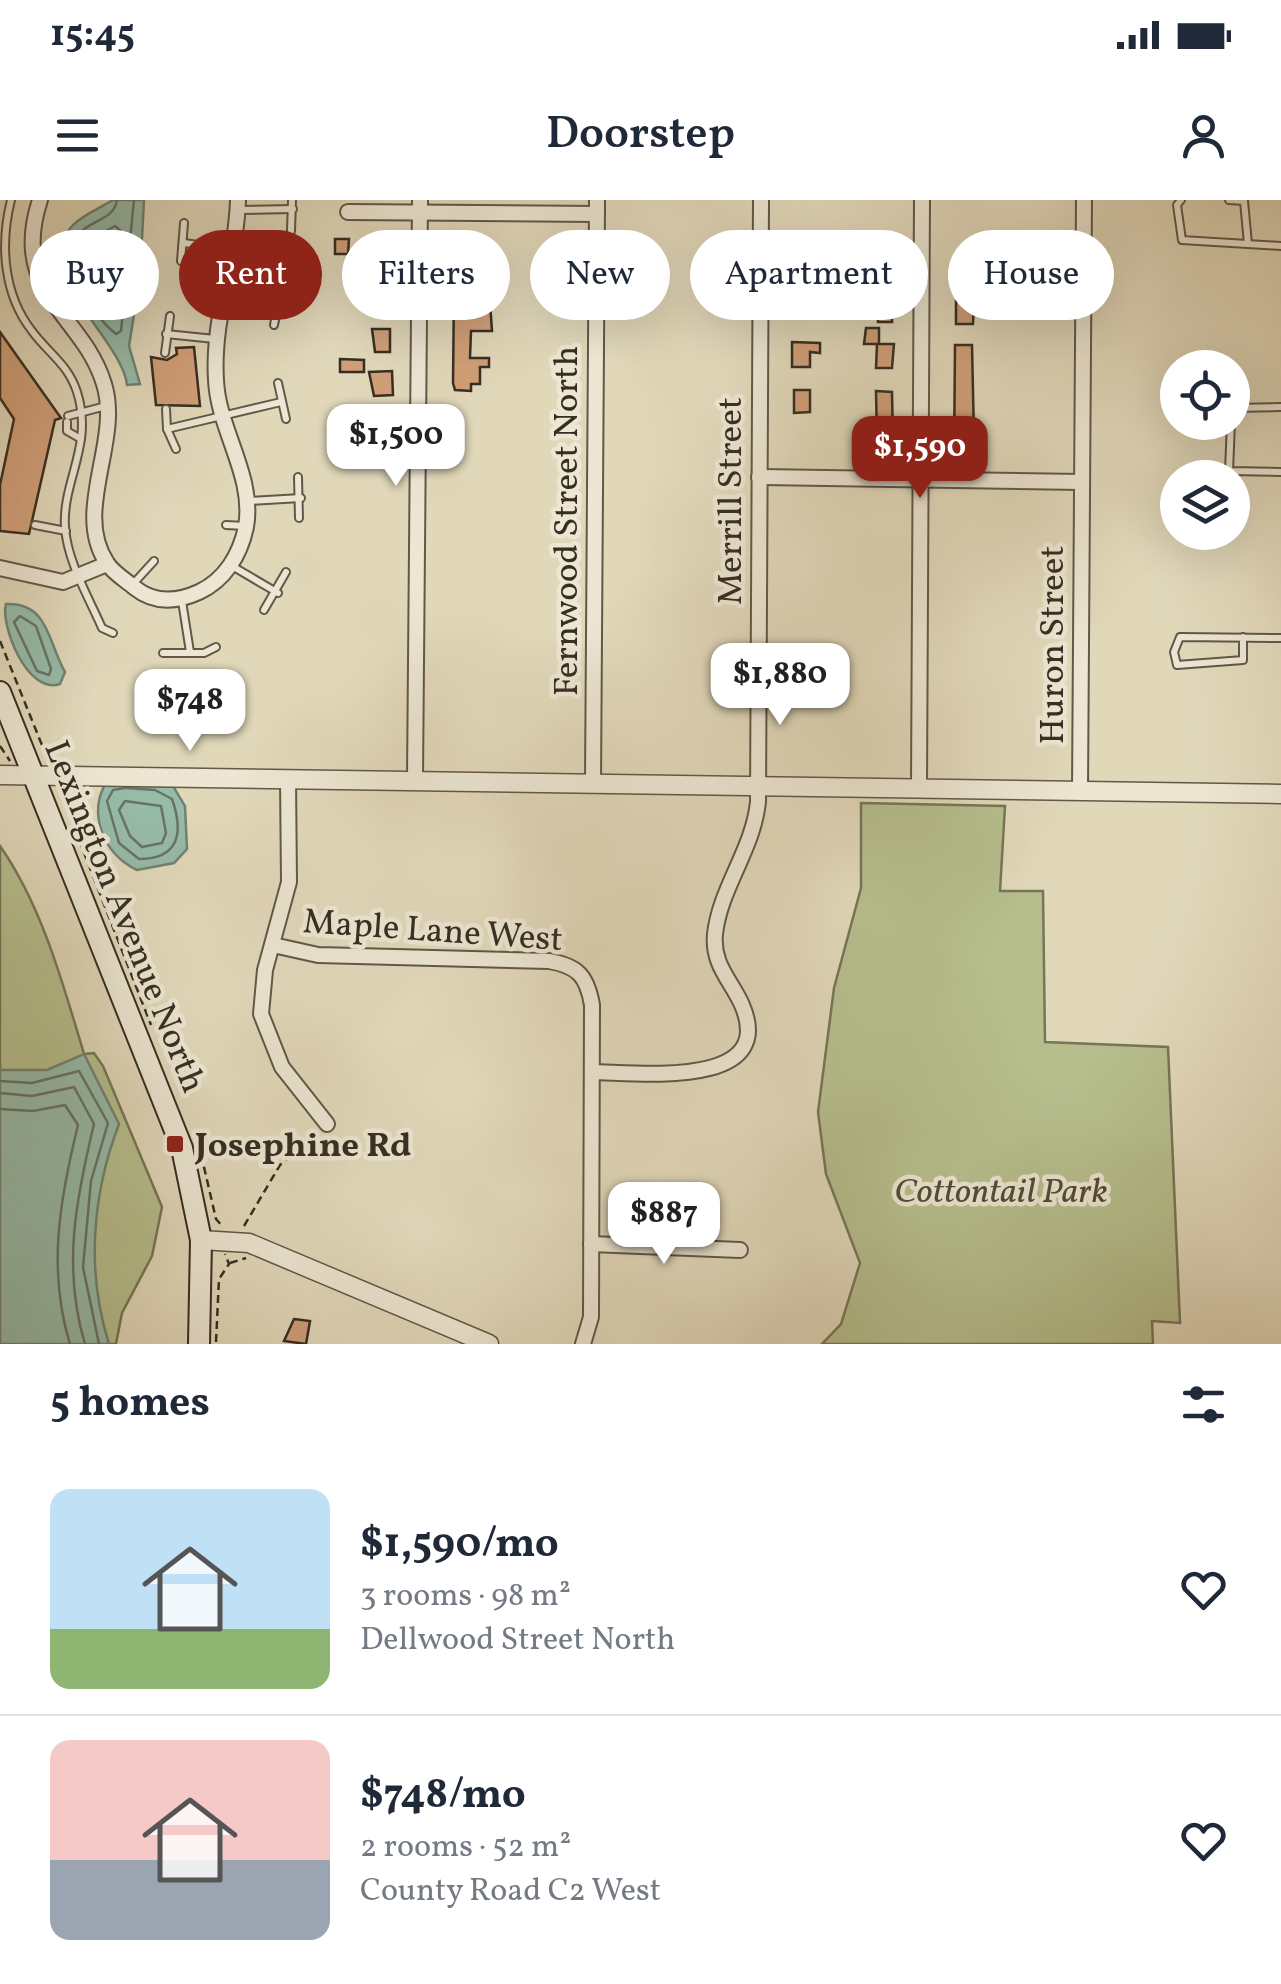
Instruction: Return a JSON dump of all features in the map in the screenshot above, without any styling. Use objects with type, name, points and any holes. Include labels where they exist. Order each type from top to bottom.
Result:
[{"type":"main road","name":"Lexington Avenue North","points":[[0,692],[172,1115],[192,1182],[201,1240],[204,1288],[199,1344]]},
{"type":"street","points":[[40,200],[34,236],[44,292],[88,348],[105,386],[110,425],[96,506],[96,531],[107,564],[132,586],[162,600],[182,600],[211,587],[231,565],[246,526],[247,501],[216,384],[220,320]]},
{"type":"street","name":"Merrill Street","points":[[592,1072],[709,1071],[738,1052],[746,1018],[721,971],[715,930],[751,838],[758,784],[761,200]]},
{"type":"street","points":[[918,787],[922,200]]},
{"type":"street","name":"Huron Street","points":[[1080,790],[1084,200]]},
{"type":"street","points":[[236,230],[238,205]]},
{"type":"street","points":[[415,779],[420,206]]},
{"type":"street","points":[[348,212],[420,206],[597,207]]},
{"type":"street","name":"Fernwood Street North","points":[[593,782],[597,207]]},
{"type":"street","points":[[759,476],[1082,482]]},
{"type":"street","points":[[0,568],[62,582],[107,564]]},
{"type":"street","points":[[0,775],[1281,794]]},
{"type":"street","points":[[288,779],[288,882],[260,996],[264,1032],[282,1067],[327,1124]]},
{"type":"street","name":"Maple Lane West","points":[[274,946],[318,955],[548,961],[577,968],[585,978],[592,1005],[592,1072]]},
{"type":"street","points":[[583,1344],[591,1317],[592,1072]]},
{"type":"street","points":[[201,1240],[250,1243],[489,1344]]},
{"type":"street","points":[[591,1244],[740,1250]]},
{"type":"lane","points":[[11,200],[2,253],[11,294],[32,332],[61,359],[81,410],[81,438],[66,531],[102,628],[113,633]]},
{"type":"lane","points":[[1181,200],[1177,206],[1182,240],[1281,246]]},
{"type":"lane","points":[[1229,200],[1244,201],[1248,244]]},
{"type":"lane","points":[[238,205],[292,205],[291,230]]},
{"type":"lane","points":[[184,222],[184,230]]},
{"type":"lane","points":[[165,353],[170,316]]},
{"type":"lane","points":[[274,325],[275,320]]},
{"type":"lane","points":[[166,334],[217,340]]},
{"type":"lane","points":[[278,383],[286,419]]},
{"type":"lane","points":[[166,429],[281,402]]},
{"type":"lane","points":[[81,438],[68,431],[68,419],[81,410],[108,406]]},
{"type":"lane","points":[[1250,407],[1281,406]]},
{"type":"lane","points":[[166,409],[166,429],[176,449]]},
{"type":"lane","points":[[1231,440],[1230,471],[1281,472]]},
{"type":"lane","points":[[298,477],[302,498],[299,518]]},
{"type":"lane","points":[[247,501],[302,498]]},
{"type":"lane","points":[[35,525],[66,531]]},
{"type":"lane","points":[[226,526],[246,526]]},
{"type":"lane","points":[[132,586],[154,560]]},
{"type":"lane","points":[[231,565],[278,592]]},
{"type":"lane","points":[[264,610],[278,592],[286,572]]},
{"type":"lane","points":[[182,600],[190,652]]},
{"type":"lane","points":[[1244,638],[1243,660],[1177,665],[1174,652],[1180,637],[1281,638]]},
{"type":"lane","points":[[164,653],[204,653],[216,647]]},
{"type":"path","points":[[242,1228],[280,1165],[327,1124]]},
{"type":"path","points":[[224,1227],[230,1228]]},
{"type":"path","points":[[216,1344],[220,1279],[229,1264],[225,1256]]},
{"type":"green space","name":"Cottontail Park","points":[[861,803],[1005,806],[1000,891],[1043,891],[1045,1042],[1168,1047],[1180,1323],[1152,1321],[1153,1344],[822,1344],[841,1324],[860,1263],[826,1174],[818,1112],[834,988],[861,888]]},
{"type":"green space","points":[[0,846],[39,920],[84,1054],[94,1053],[103,1066],[162,1207],[152,1256],[122,1313],[116,1344],[0,1344]]},
{"type":"water","points":[[113,200],[144,200],[142,230],[70,230],[87,214]]},
{"type":"water","points":[[91,320],[133,320],[129,346],[140,384],[127,385],[110,347]]},
{"type":"water","points":[[6,604],[20,605],[39,617],[65,672],[60,684],[36,679],[26,669],[11,641]]},
{"type":"water","points":[[107,781],[173,786],[185,806],[187,849],[174,863],[137,870],[115,854],[99,819],[98,806]]},
{"type":"water","points":[[84,1054],[119,1124],[103,1178],[95,1233],[97,1289],[109,1344],[0,1344],[0,1070],[47,1070]]},
{"type":"building","points":[[335,239],[342,239],[342,254],[335,254]]},
{"type":"building","points":[[454,320],[491,320],[492,331],[471,331],[470,358],[489,358],[489,367],[480,367],[480,384],[471,384],[471,391],[455,390]]},
{"type":"building","points":[[956,320],[973,320],[973,324],[956,324]]},
{"type":"building","points":[[866,328],[879,328],[879,344],[894,344],[892,368],[876,368],[877,344],[864,344]]},
{"type":"building","points":[[372,329],[390,329],[390,352],[375,352]]},
{"type":"building","points":[[0,332],[61,418],[55,420],[29,534],[0,531],[0,485],[14,419],[0,398]]},
{"type":"building","points":[[792,342],[820,343],[820,353],[810,352],[810,367],[792,367]]},
{"type":"building","points":[[955,345],[972,345],[974,437],[979,437],[979,448],[969,449],[969,462],[954,462]]},
{"type":"building","points":[[194,347],[200,406],[156,405],[151,357],[167,360],[177,354],[176,348]]},
{"type":"building","points":[[340,359],[364,360],[364,372],[340,372]]},
{"type":"building","points":[[392,371],[393,395],[374,396],[369,372]]},
{"type":"building","points":[[794,390],[810,390],[810,412],[794,413]]},
{"type":"building","points":[[876,391],[892,392],[893,444],[883,444],[883,462],[870,462],[868,442],[877,442]]},
{"type":"building","points":[[294,1319],[310,1321],[306,1344],[284,1341]]},
{"type":"place","name":"Josephine Rd","points":[[175,1144]]}]
